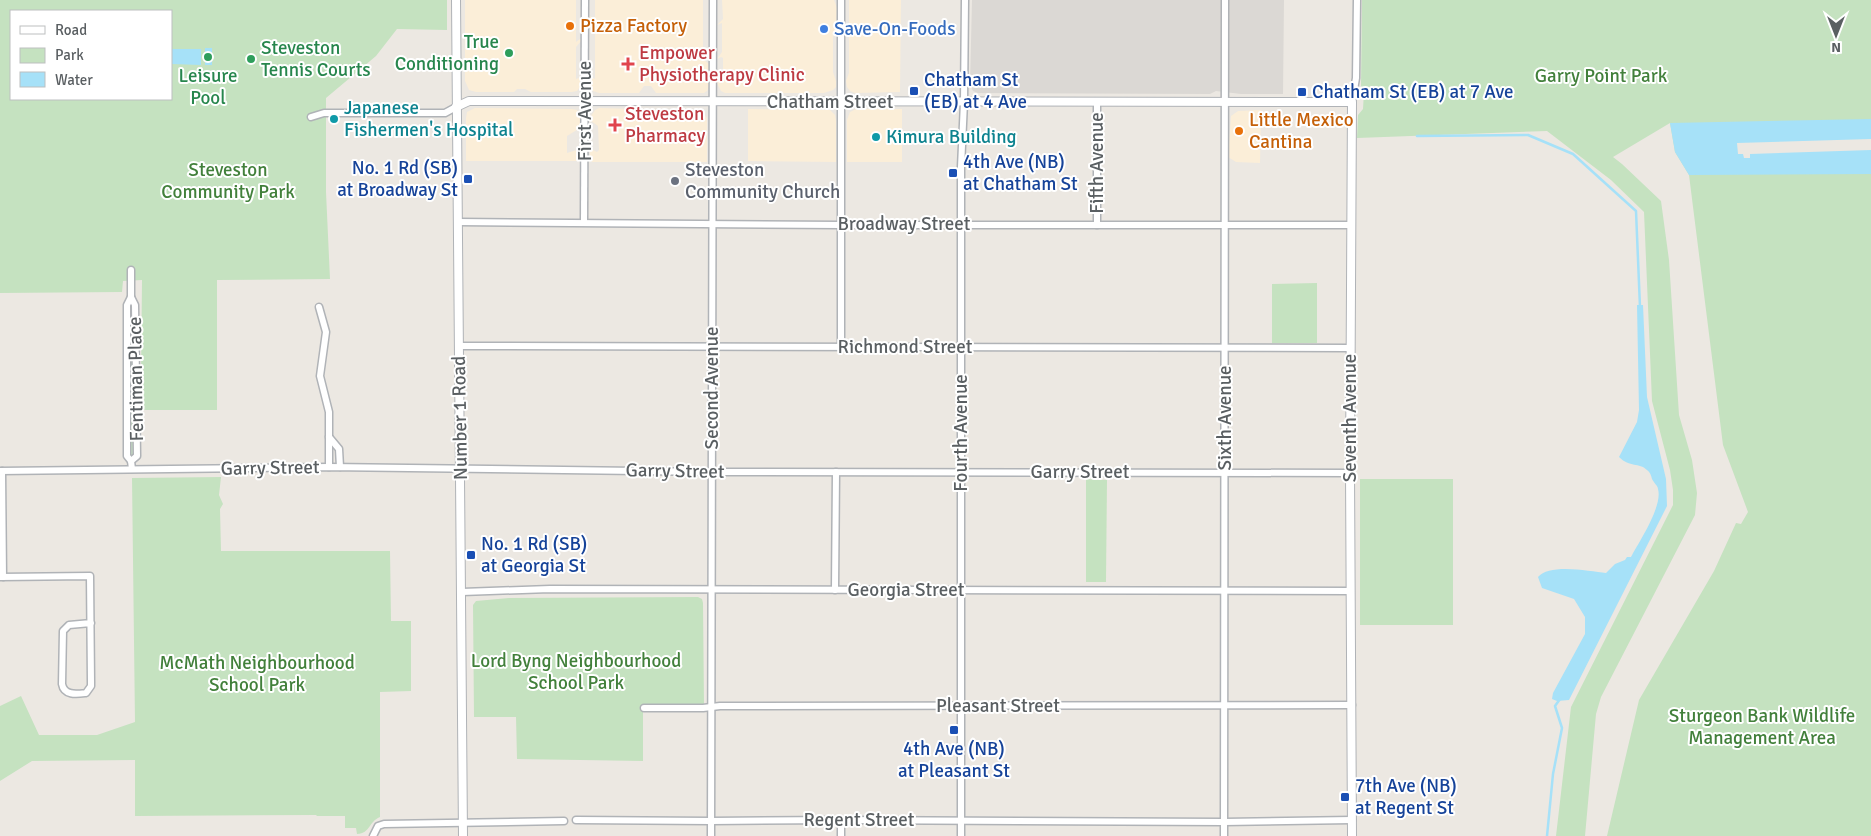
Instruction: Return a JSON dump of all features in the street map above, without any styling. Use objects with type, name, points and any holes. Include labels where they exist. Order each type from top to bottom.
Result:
[{"type":"street","name":"Number 1 Road","points":[[456,0],[463,836]]},
{"type":"street","name":"First Avenue","points":[[584,222],[585,0]]},
{"type":"street","name":"Second Avenue","points":[[711,836],[713,0]]},
{"type":"street","points":[[841,0],[841,347]]},
{"type":"street","name":"Fourth Avenue","points":[[961,836],[961,167],[965,0]]},
{"type":"street","name":"Sixth Avenue","points":[[1224,836],[1225,0]]},
{"type":"street","name":"Seventh Avenue","points":[[1352,836],[1350,348],[1352,102],[1356,78],[1357,0]]},
{"type":"street","name":"Chatham Street","points":[[311,117],[324,113],[445,113],[469,100],[1352,102]]},
{"type":"street","name":"Fifth Avenue","points":[[1097,102],[1097,224]]},
{"type":"street","name":"Broadway Street","points":[[458,222],[841,225],[1351,225]]},
{"type":"street","name":"Fentiman Place","points":[[131,270],[131,297],[127,305],[128,456],[131,460],[132,469]]},
{"type":"street","points":[[319,307],[326,332],[320,376],[329,412],[330,467]]},
{"type":"street","name":"Richmond Street","points":[[459,346],[1350,348]]},
{"type":"street","points":[[329,437],[339,449],[340,467]]},
{"type":"street","name":"Garry Street","points":[[1,471],[340,467],[712,472],[1350,473]]},
{"type":"street","points":[[1,471],[1,577],[90,576],[91,686],[86,692],[68,693],[64,691],[62,684],[63,631],[69,624],[90,623]]},
{"type":"street","points":[[835,590],[836,472]]},
{"type":"street","name":"Georgia Street","points":[[462,592],[550,589],[1350,591]]},
{"type":"street","name":"Pleasant Street","points":[[644,708],[1352,705]]},
{"type":"street","name":"Regent Street","points":[[576,820],[1224,822],[1352,820]]},
{"type":"street","points":[[841,820],[841,836]]},
{"type":"street","points":[[374,836],[378,826],[384,824],[564,821]]},
{"type":"shaded area","points":[[465,0],[576,0],[576,42],[580,39],[582,40],[576,47],[576,79],[582,77],[577,91],[531,92],[525,89],[517,89],[514,92],[476,92],[469,90],[465,81]]},
{"type":"shaded area","points":[[595,0],[703,0],[703,59],[710,65],[711,83],[707,91],[704,93],[656,93],[651,86],[644,86],[639,93],[599,93],[593,91],[588,84],[590,76],[595,79],[595,24],[588,17],[590,16],[595,19]]},
{"type":"shaded area","points":[[722,0],[834,0],[837,8],[836,30],[833,37],[833,72],[836,87],[824,93],[725,93],[721,91],[716,81],[723,73],[723,58],[717,59],[722,52],[722,23],[717,25],[723,19]]},
{"type":"shaded area","points":[[849,0],[901,0],[900,92],[855,93],[847,87],[846,81],[849,73]]},
{"type":"shaded area","points":[[972,0],[1284,0],[1283,94],[1241,94],[1216,91],[1210,94],[978,93],[973,91],[970,85]]},
{"type":"shaded area","points":[[475,108],[577,110],[580,115],[580,128],[567,136],[567,153],[580,149],[577,161],[466,161],[467,112]]},
{"type":"shaded area","points":[[599,108],[702,111],[707,118],[707,162],[592,162],[590,150],[597,152],[599,150],[598,126],[590,120],[595,110]]},
{"type":"shaded area","points":[[748,109],[830,110],[835,115],[836,121],[836,162],[748,161]]},
{"type":"shaded area","points":[[856,109],[902,109],[902,162],[847,162],[847,120],[850,112]]},
{"type":"shaded area","points":[[1261,110],[1260,163],[1236,162],[1228,157],[1231,116],[1238,111]]},
{"type":"green space","name":"Steveston Community Park","points":[[0,0],[447,0],[447,30],[397,29],[376,56],[326,98],[326,192],[330,279],[217,280],[217,410],[142,410],[142,383],[144,382],[144,377],[141,376],[142,280],[123,281],[122,292],[0,293]]},
{"type":"green space","points":[[1362,0],[1871,0],[1871,836],[1607,836],[1639,700],[1714,571],[1736,523],[1741,524],[1748,512],[1723,445],[1689,175],[1675,152],[1670,123],[1613,157],[1661,201],[1669,260],[1679,415],[1692,460],[1697,493],[1695,515],[1601,697],[1596,714],[1585,836],[1556,836],[1571,707],[1673,505],[1670,470],[1652,401],[1644,212],[1611,180],[1547,131],[1357,138],[1358,115],[1363,109],[1364,92],[1361,86]]},
{"type":"green space","points":[[1317,283],[1317,343],[1272,343],[1272,284]]},
{"type":"green space","points":[[132,307],[133,372],[131,374],[130,308]]},
{"type":"green space","points":[[132,388],[133,455],[131,456],[130,398]]},
{"type":"green space","name":"McMath Neighbourhood School Park","points":[[221,477],[219,495],[223,504],[220,509],[221,551],[390,551],[391,621],[411,621],[411,691],[380,692],[380,817],[365,832],[357,834],[356,828],[345,828],[345,816],[135,816],[135,760],[32,761],[0,781],[0,706],[21,696],[39,735],[97,735],[135,722],[132,478]]},
{"type":"green space","points":[[1086,479],[1107,480],[1106,582],[1086,582]]},
{"type":"green space","points":[[1360,479],[1453,479],[1453,625],[1360,625]]},
{"type":"green space","name":"Lord Byng Neighbourhood School Park","points":[[698,597],[702,599],[703,603],[704,706],[643,706],[643,761],[517,759],[516,717],[474,717],[473,605],[476,601],[509,598]]},
{"type":"water","name":"Leisure Pool","points":[[205,48],[212,48],[212,65],[205,65]]},
{"type":"water","points":[[172,49],[201,49],[201,65],[172,64]]},
{"type":"water","points":[[1871,119],[1871,174],[1689,175],[1675,152],[1670,123]]},
{"type":"water","points":[[1637,305],[1643,305],[1647,397],[1666,479],[1667,506],[1569,700],[1557,701],[1552,699],[1553,693],[1585,634],[1585,617],[1574,599],[1542,588],[1538,577],[1551,570],[1560,569],[1606,573],[1615,564],[1625,560],[1627,557],[1631,557],[1654,514],[1659,496],[1658,488],[1649,472],[1641,466],[1627,463],[1619,457],[1637,422],[1639,410]]},
{"type":"pier","points":[[1871,139],[1871,150],[1750,154],[1750,158],[1744,158],[1743,154],[1738,154],[1737,143]]},
{"type":"waterway","points":[[1417,136],[1528,135],[1573,154],[1636,211],[1640,307]]},
{"type":"waterway","points":[[1547,836],[1553,774],[1562,728],[1555,706],[1560,699]]},
{"type":"place","name":"Pizza Factory","points":[[570,26]]},
{"type":"place","name":"Save-On-Foods","points":[[824,29]]},
{"type":"place","name":"True Conditioning","points":[[509,53]]},
{"type":"place","name":"Leisure Pool","points":[[208,57]]},
{"type":"place","name":"Steveston Tennis Courts","points":[[251,59]]},
{"type":"place","name":"Empower Physiotherapy Clinic","points":[[628,64]]},
{"type":"place","name":"Chatham St (EB) at 4 Ave","points":[[914,91]]},
{"type":"place","name":"Chatham St (EB) at 7 Ave","points":[[1302,92]]},
{"type":"place","name":"Japanese Fishermen's Hospital","points":[[334,119]]},
{"type":"place","name":"Steveston Pharmacy","points":[[615,125]]},
{"type":"place","name":"Little Mexico Cantina","points":[[1239,131]]},
{"type":"place","name":"Kimura Building","points":[[876,137]]},
{"type":"place","name":"4th Ave (NB) at Chatham St","points":[[953,173]]},
{"type":"place","name":"No. 1 Rd (SB) at Broadway St","points":[[468,179]]},
{"type":"place","name":"Steveston Community Church","points":[[675,181]]},
{"type":"place","name":"No. 1 Rd (SB) at Georgia St","points":[[471,555]]},
{"type":"place","name":"4th Ave (NB) at Pleasant St","points":[[954,730]]},
{"type":"place","name":"7th Ave (NB) at Regent St","points":[[1345,797]]},
{"type":"park label","name":"Garry Point Park","points":[[1601,76]]},
{"type":"park label","name":"Sturgeon Bank Wildlife Management Area","points":[[1762,727]]}]
